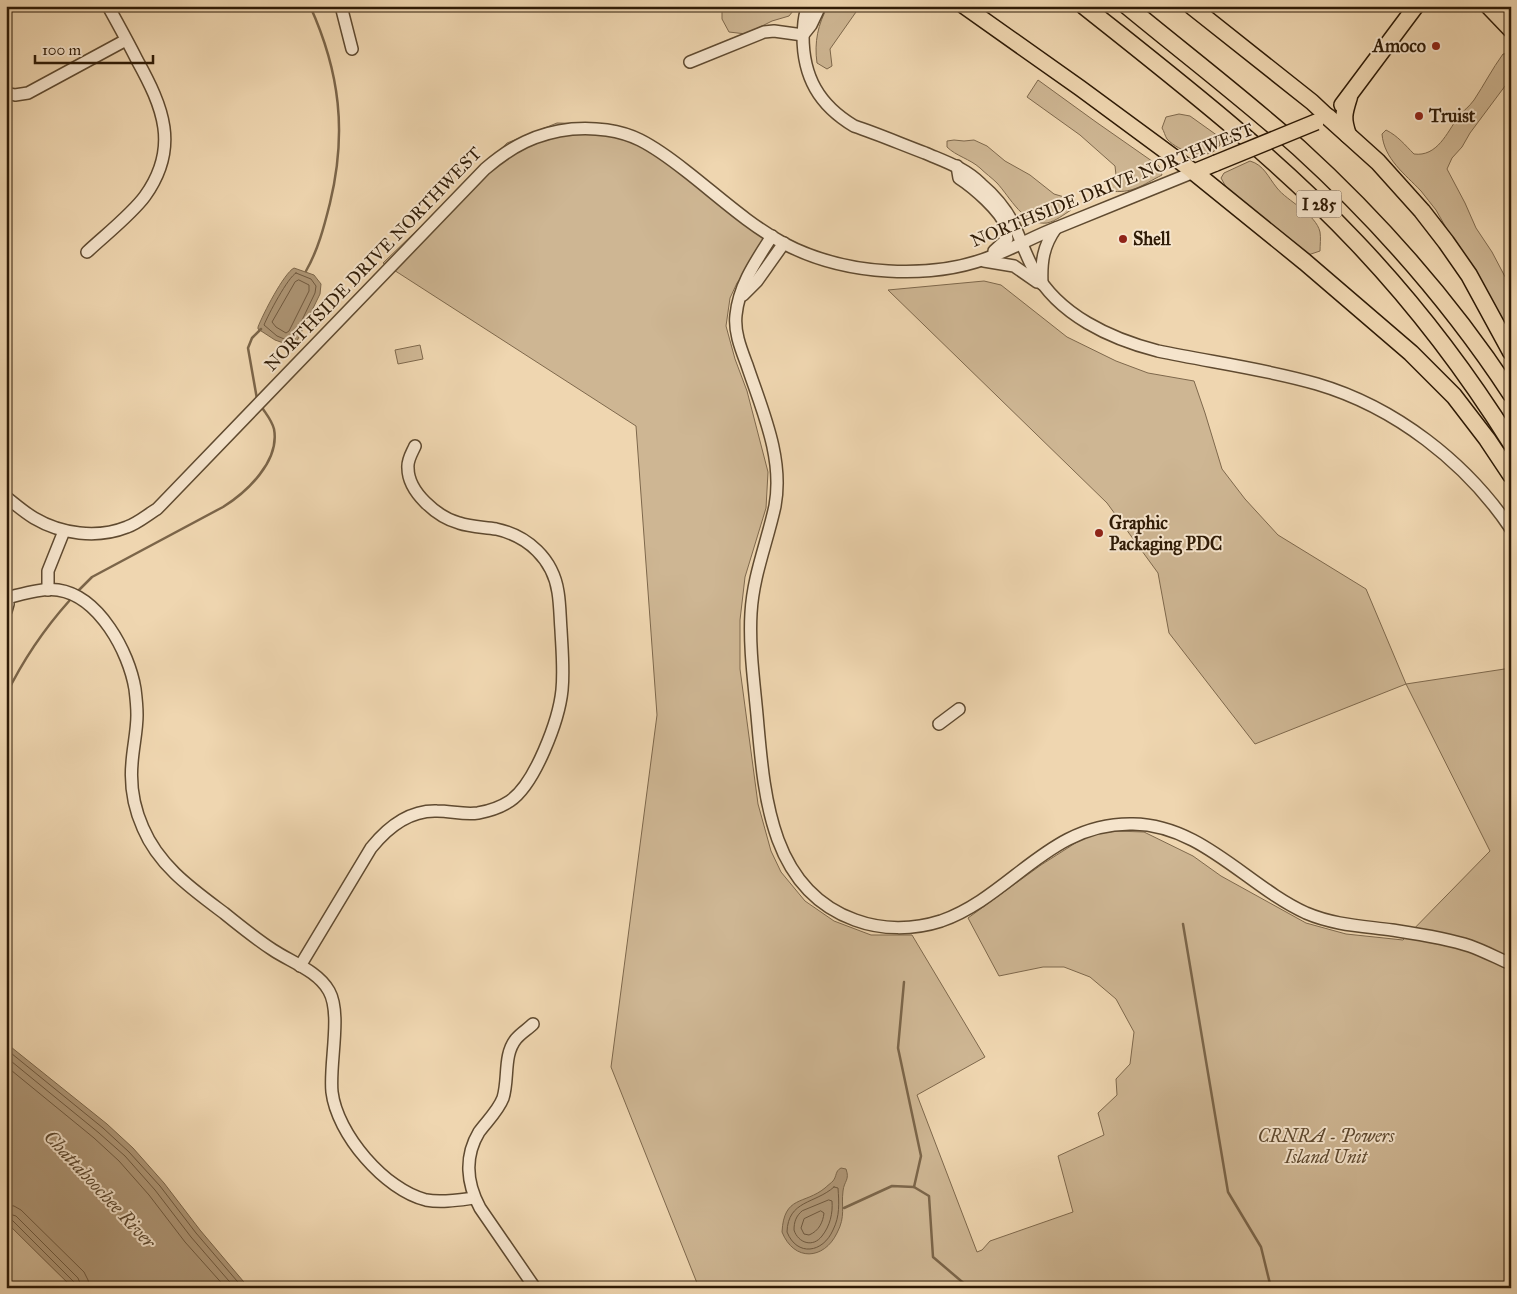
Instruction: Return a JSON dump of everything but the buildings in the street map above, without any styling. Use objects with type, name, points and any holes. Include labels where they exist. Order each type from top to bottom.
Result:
[{"type":"highway","name":"I 285","points":[[1084,6],[1173,77],[1276,164],[1356,242],[1403,295],[1449,352],[1511,443]]},
{"type":"highway","name":"I 285","points":[[1127,6],[1299,148],[1343,191],[1421,274],[1463,327],[1511,394]]},
{"type":"highway","points":[[1348,97],[1344,119],[1348,135]]},
{"type":"highway","points":[[1322,120],[1348,135],[1378,162],[1422,211],[1469,275],[1511,352]]},
{"type":"highway","points":[[1194,172],[1305,262],[1411,353],[1434,375],[1466,411],[1511,475]]},
{"type":"main road","points":[[964,6],[1194,172]]},
{"type":"main road","points":[[1191,6],[1312,102],[1322,120]]},
{"type":"main road","name":"NORTHSIDE DRIVE NORTHWEST","points":[[1194,172],[1322,120],[1341,107],[1416,6]]},
{"type":"main road","points":[[1488,6],[1511,30]]},
{"type":"street","points":[[87,252],[145,196],[157,176],[164,154],[165,131],[161,109],[151,86],[108,6]]},
{"type":"street","points":[[341,6],[352,49]]},
{"type":"street","points":[[808,6],[803,23],[804,54],[808,74],[817,92],[831,109],[854,126],[957,166],[980,182],[996,198],[1013,223],[1033,268],[1044,287]]},
{"type":"street","points":[[804,35],[820,6]]},
{"type":"street","points":[[690,62],[764,32],[804,35]]},
{"type":"street","points":[[6,93],[15,95],[28,93],[126,40]]},
{"type":"street","name":"NORTHSIDE DRIVE NORTHWEST","points":[[6,497],[33,518],[64,531],[89,533],[114,530],[139,521],[157,509],[484,169],[506,151],[530,139],[555,131],[582,128],[608,130],[636,138],[672,160],[772,236],[784,243],[823,260],[863,269],[912,271],[948,268],[980,260],[1194,172]]},
{"type":"street","points":[[957,166],[959,178],[993,207],[1006,227],[1007,240],[999,248],[980,260]]},
{"type":"street","points":[[1044,287],[1044,251],[1048,239],[1056,228]]},
{"type":"street","points":[[772,236],[747,275],[737,308],[736,320],[737,333],[771,438],[777,472],[774,506],[757,569],[751,614],[750,645],[764,789],[772,823],[782,852],[795,875],[813,895],[836,912],[863,923],[889,927],[922,926],[950,917],[973,905],[1069,837],[1103,826],[1138,824],[1166,829],[1192,839],[1287,903],[1320,918],[1351,926],[1393,930],[1452,941],[1472,947],[1511,964]]},
{"type":"street","points":[[741,296],[757,281],[784,243]]},
{"type":"street","points":[[980,260],[1014,266],[1044,287],[1056,300],[1077,316],[1104,331],[1134,344],[1158,351],[1316,384],[1342,393],[1369,406],[1406,426],[1441,451],[1472,479],[1511,529]]},
{"type":"street","points":[[300,966],[371,848],[383,833],[401,820],[420,813],[436,810],[462,814],[478,813],[496,808],[510,800],[524,787],[539,761],[552,732],[560,707],[563,673],[558,592],[555,578],[549,565],[535,548],[516,536],[497,529],[459,523],[445,518],[433,510],[420,496],[408,474],[409,458],[415,446]]},
{"type":"street","points":[[48,590],[48,570],[64,531]]},
{"type":"street","points":[[6,611],[6,598],[48,590],[69,593],[87,602],[99,614],[115,636],[128,663],[135,688],[137,718],[132,765],[134,800],[142,828],[156,853],[181,880],[266,946],[324,983],[334,1001],[335,1012],[332,1093],[339,1119],[353,1143],[387,1178],[412,1195],[436,1201],[474,1198]]},
{"type":"street","points":[[939,724],[959,709]]},
{"type":"street","points":[[533,1024],[511,1046],[508,1056],[506,1085],[502,1099],[479,1133],[471,1150],[468,1173],[474,1198],[536,1288]]},
{"type":"green space","points":[[722,6],[797,6],[789,16],[772,21],[746,34],[729,32],[722,19]]},
{"type":"green space","points":[[828,6],[855,6],[856,12],[830,49],[832,66],[827,69],[817,63],[816,48],[819,26]]},
{"type":"green space","points":[[1511,53],[1511,78],[1470,133],[1462,147],[1452,158],[1447,169],[1476,228],[1492,252],[1511,288],[1511,342],[1436,210],[1391,159],[1382,134],[1386,130],[1390,132],[1414,154],[1429,152],[1440,143],[1458,117],[1474,100],[1503,54]]},
{"type":"green space","points":[[1038,80],[1159,166],[1162,175],[1131,190],[1109,191],[1109,182],[1116,175],[1115,166],[1080,135],[1027,97]]},
{"type":"green space","points":[[1179,114],[1190,116],[1218,136],[1220,145],[1209,153],[1194,154],[1172,144],[1167,139],[1162,128],[1166,117]]},
{"type":"green space","name":"CRNRA - Powers Island Unit","points":[[557,123],[604,124],[653,146],[769,238],[737,283],[730,298],[726,326],[735,359],[747,391],[768,472],[766,508],[745,577],[740,620],[740,669],[758,804],[771,851],[781,872],[805,901],[834,921],[871,935],[912,935],[985,1057],[917,1095],[977,1252],[982,1250],[990,1241],[1073,1212],[1058,1156],[1104,1135],[1098,1113],[1117,1095],[1116,1079],[1130,1064],[1134,1032],[1116,999],[1090,977],[1064,967],[1043,967],[999,976],[968,918],[1041,865],[1088,835],[1116,831],[1144,832],[1193,856],[1221,876],[1306,923],[1346,934],[1403,940],[1490,851],[1406,684],[1511,668],[1511,1288],[699,1288],[611,1067],[657,715],[636,426],[383,263],[507,143]]},
{"type":"green space","points":[[974,140],[987,146],[1005,161],[1030,175],[1054,194],[1071,199],[1071,210],[1047,223],[1031,220],[1018,209],[997,183],[980,168],[947,147],[947,141]]},
{"type":"green space","points":[[1250,161],[1259,165],[1282,193],[1313,219],[1320,232],[1320,251],[1308,255],[1230,194],[1221,178],[1224,173]]},
{"type":"green space","points":[[984,281],[1001,285],[1067,337],[1116,361],[1148,373],[1194,381],[1222,469],[1245,499],[1278,535],[1366,589],[1406,684],[1255,744],[1169,633],[1158,573],[1107,503],[888,290]]},
{"type":"green space","points":[[420,345],[423,359],[398,364],[395,350]]},
{"type":"green space","points":[[6,1222],[73,1288],[6,1288]]},
{"type":"water","points":[[294,268],[314,275],[321,284],[320,294],[297,341],[292,346],[275,340],[258,329],[258,327],[280,285]]},
{"type":"water","name":"Chattahoochee River","points":[[6,1043],[107,1124],[133,1148],[164,1183],[200,1230],[249,1288],[73,1288],[6,1222]]},
{"type":"water","points":[[841,1168],[846,1169],[847,1178],[843,1191],[843,1212],[840,1227],[825,1248],[809,1254],[801,1253],[787,1242],[782,1232],[787,1212],[796,1202],[825,1188],[833,1181]]},
{"type":"waterway","points":[[306,271],[317,247],[330,203],[338,152],[339,127],[334,79],[328,55],[310,6]]},
{"type":"waterway","points":[[257,399],[248,348],[252,338],[261,329]]},
{"type":"waterway","points":[[77,592],[92,577],[223,507],[242,493],[260,474],[272,453],[275,441],[274,429],[263,409]]},
{"type":"waterway","points":[[6,695],[35,645],[70,600]]},
{"type":"waterway","points":[[1183,924],[1228,1192],[1261,1247],[1271,1288]]},
{"type":"waterway","points":[[904,982],[898,1048],[921,1156],[914,1187]]},
{"type":"waterway","points":[[844,1208],[892,1186],[914,1187],[929,1196],[933,1257],[967,1286],[990,1288]]},
{"type":"place","name":"Amoco","points":[[1436,46]]},
{"type":"place","name":"Truist","points":[[1419,116]]},
{"type":"place","name":"Shell","points":[[1123,239]]},
{"type":"place","name":"Graphic Packaging PDC","points":[[1099,533]]}]
